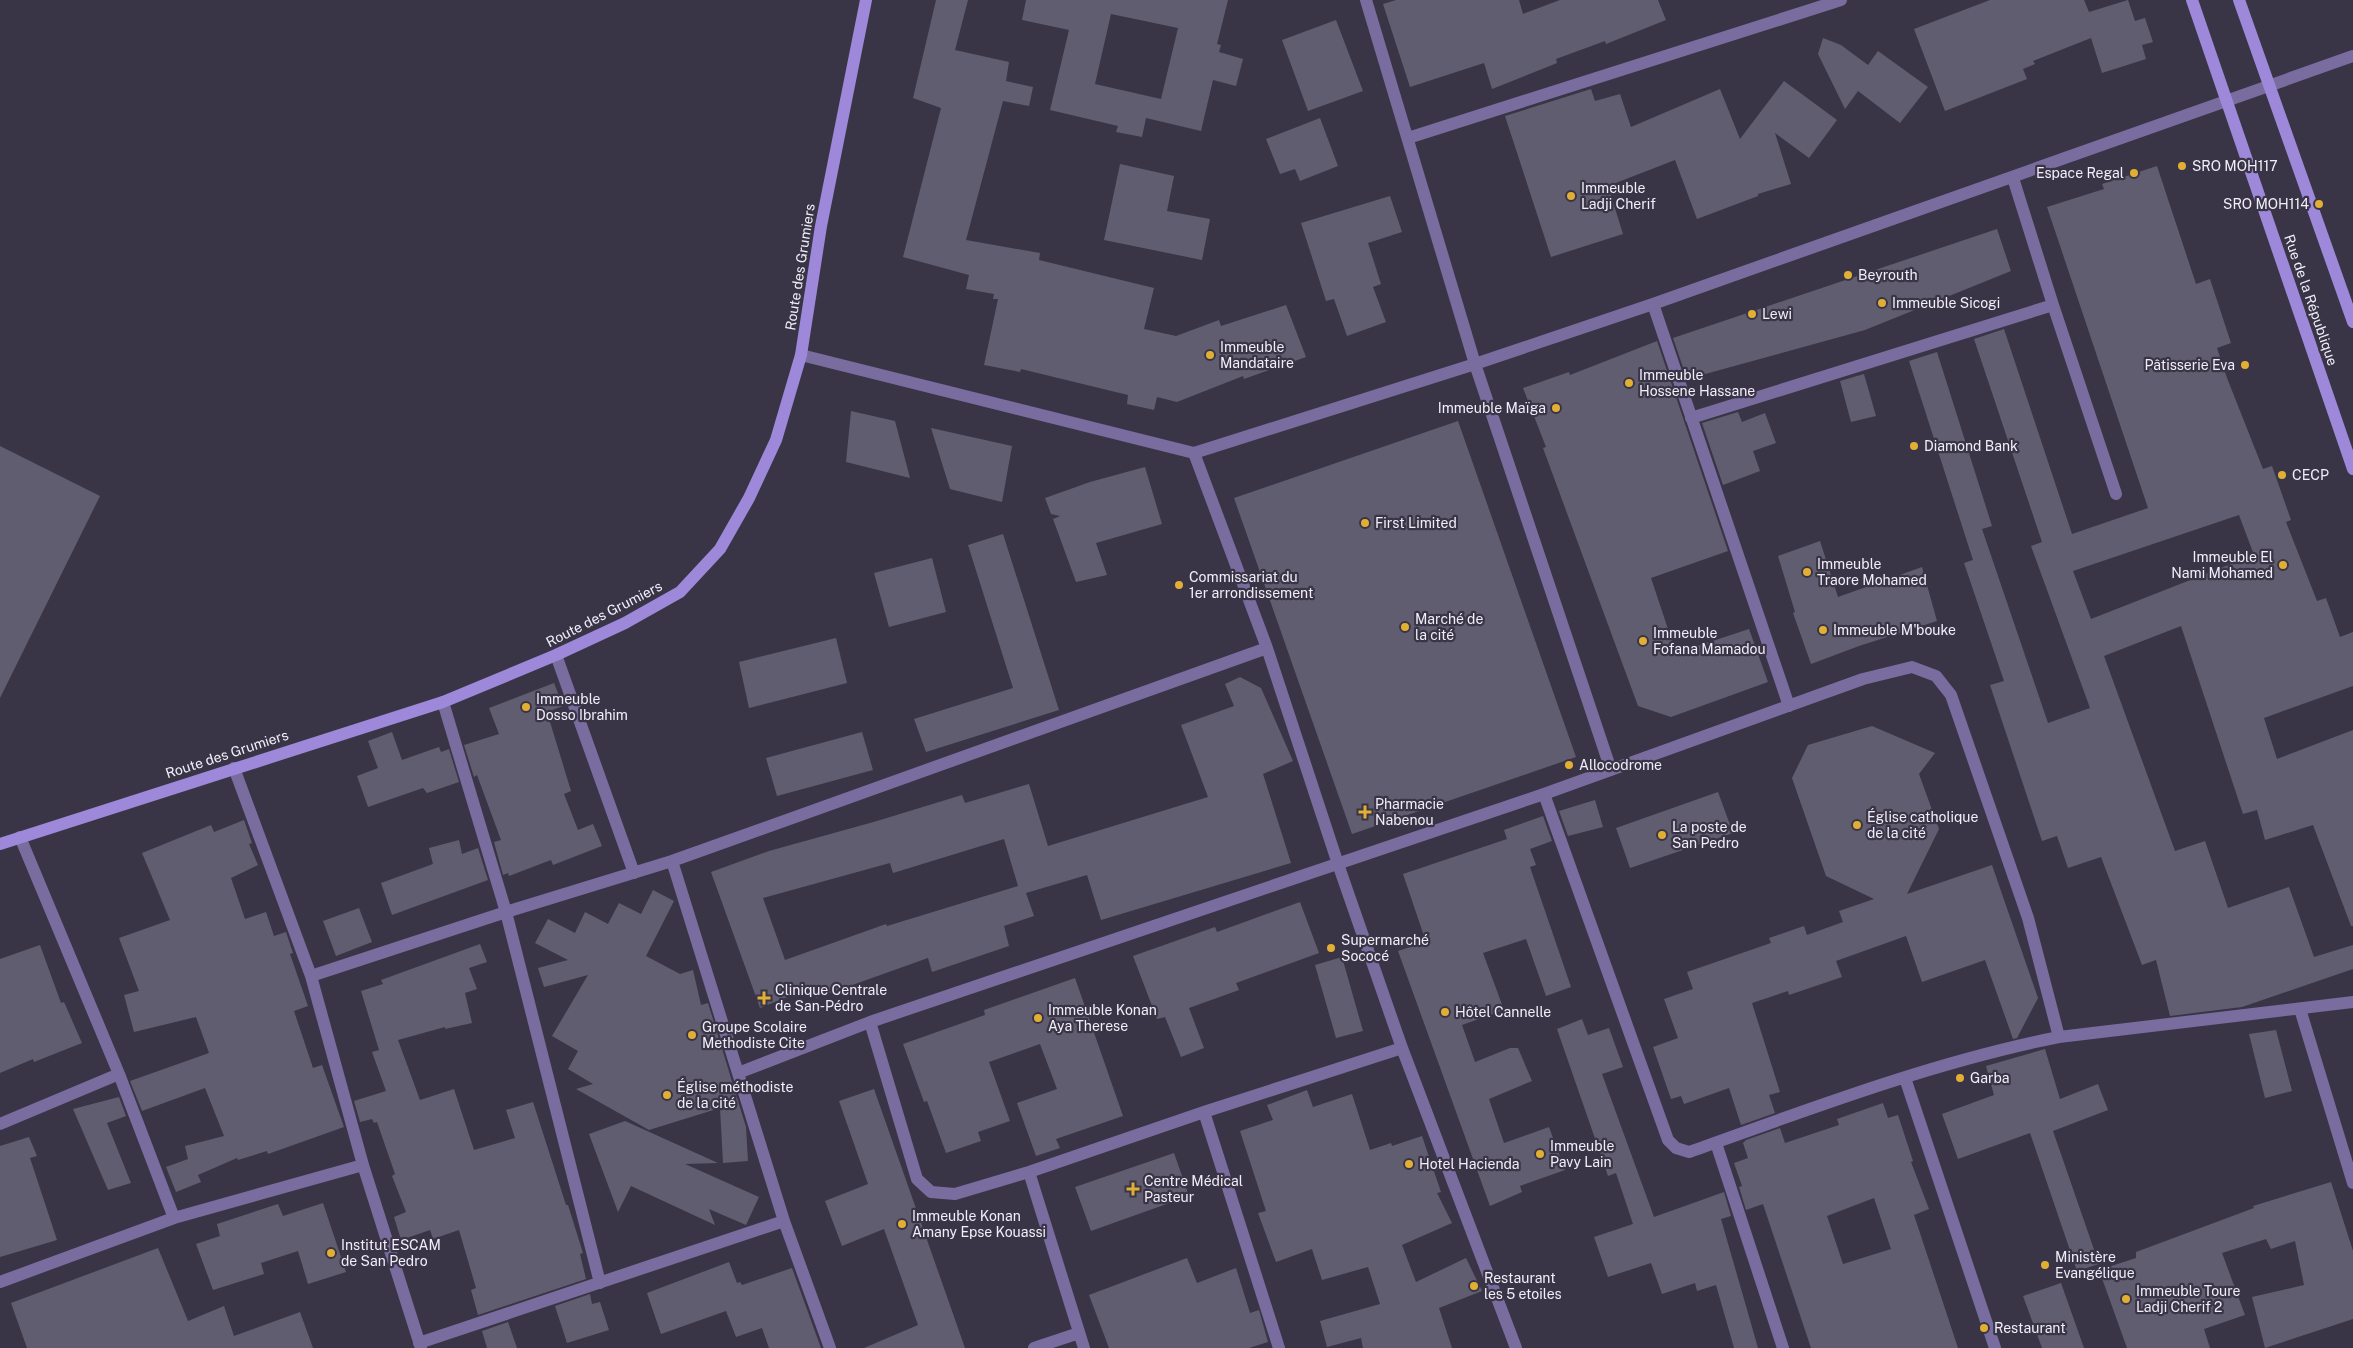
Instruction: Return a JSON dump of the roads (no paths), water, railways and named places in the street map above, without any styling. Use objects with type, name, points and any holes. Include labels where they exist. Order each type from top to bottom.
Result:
[{"type":"main road","name":"Route des Grumiers","points":[[0,844],[444,702],[626,623],[680,592],[720,549],[749,498],[776,440],[801,355],[823,216],[866,0]]},
{"type":"main road","name":"Rue de la République","points":[[2192,0],[2353,469]]},
{"type":"main road","points":[[2239,0],[2353,322]]},
{"type":"street","points":[[1366,0],[1475,364],[1611,770]]},
{"type":"street","points":[[1408,138],[1841,0]]},
{"type":"street","points":[[801,355],[1194,453],[1475,364],[1653,304],[2353,56]]},
{"type":"street","points":[[2013,178],[2052,305],[2116,494]]},
{"type":"street","points":[[1653,304],[1789,706]]},
{"type":"street","points":[[1692,418],[2052,305]]},
{"type":"street","points":[[1194,453],[1267,648],[1338,864],[1402,1048],[1516,1348]]},
{"type":"street","points":[[311,976],[506,912],[672,861],[1267,648]]},
{"type":"street","points":[[556,655],[634,873]]},
{"type":"street","points":[[738,1073],[870,1022],[1544,794],[1863,679],[1912,667],[1936,676],[1951,694],[2028,918],[2059,1037]]},
{"type":"street","points":[[444,702],[506,912],[600,1284]]},
{"type":"street","points":[[234,768],[311,976],[363,1165],[420,1346],[784,1221]]},
{"type":"street","points":[[1544,794],[1668,1140],[1676,1148],[1688,1152],[1905,1078],[2020,1044],[2059,1037],[2353,1002]]},
{"type":"street","points":[[20,837],[118,1074],[174,1218]]},
{"type":"street","points":[[672,861],[784,1221],[830,1348]]},
{"type":"street","points":[[2300,1008],[2353,1183]]},
{"type":"street","points":[[870,1022],[917,1179],[931,1192],[955,1194],[1029,1172],[1204,1112],[1402,1048]]},
{"type":"street","points":[[0,1124],[118,1074]]},
{"type":"street","points":[[1905,1078],[1995,1348]]},
{"type":"street","points":[[1204,1112],[1279,1348]]},
{"type":"street","points":[[1716,1143],[1783,1348]]},
{"type":"street","points":[[0,1282],[174,1218],[363,1165]]},
{"type":"street","points":[[1029,1172],[1084,1348]]},
{"type":"street","points":[[1034,1348],[1079,1333]]},
{"type":"place","name":"SRO MOH117","points":[[2182,166]]},
{"type":"place","name":"Espace Regal","points":[[2134,173]]},
{"type":"place","name":"Immeuble Ladji Cherif","points":[[1571,196]]},
{"type":"place","name":"SRO MOH114","points":[[2319,204]]},
{"type":"place","name":"Beyrouth","points":[[1848,275]]},
{"type":"place","name":"Immeuble Sicogi","points":[[1882,303]]},
{"type":"place","name":"Lewi","points":[[1752,314]]},
{"type":"place","name":"Immeuble Mandataire","points":[[1210,355]]},
{"type":"place","name":"Pâtisserie Eva","points":[[2245,365]]},
{"type":"place","name":"Immeuble Hossene Hassane","points":[[1629,383]]},
{"type":"place","name":"Immeuble Maïga","points":[[1556,408]]},
{"type":"place","name":"Diamond Bank","points":[[1914,446]]},
{"type":"place","name":"CECP","points":[[2282,475]]},
{"type":"place","name":"First Limited","points":[[1365,523]]},
{"type":"place","name":"Immeuble El Nami Mohamed","points":[[2283,565]]},
{"type":"place","name":"Immeuble Traore Mohamed","points":[[1807,572]]},
{"type":"place","name":"Commissariat du 1er arrondissement","points":[[1179,585]]},
{"type":"place","name":"Marché de la cité","points":[[1405,627]]},
{"type":"place","name":"Immeuble M'bouke","points":[[1823,630]]},
{"type":"place","name":"Immeuble Fofana Mamadou","points":[[1643,641]]},
{"type":"place","name":"Immeuble Dosso Ibrahim","points":[[526,707]]},
{"type":"place","name":"Allocodrome","points":[[1569,765]]},
{"type":"place","name":"Pharmacie Nabenou","points":[[1365,812]]},
{"type":"place","name":"Église catholique de la cité","points":[[1857,825]]},
{"type":"place","name":"La poste de San Pedro","points":[[1662,835]]},
{"type":"place","name":"Supermarché Sococé","points":[[1331,948]]},
{"type":"place","name":"Clinique Centrale de San-Pédro","points":[[764,998]]},
{"type":"place","name":"Hôtel Cannelle","points":[[1445,1012]]},
{"type":"place","name":"Immeuble Konan Aya Therese","points":[[1038,1018]]},
{"type":"place","name":"Groupe Scolaire Methodiste Cite","points":[[692,1035]]},
{"type":"place","name":"Garba","points":[[1960,1078]]},
{"type":"place","name":"Église méthodiste de la cité","points":[[667,1095]]},
{"type":"place","name":"Immeuble Pavy Lain","points":[[1540,1154]]},
{"type":"place","name":"Hotel Hacienda","points":[[1409,1164]]},
{"type":"place","name":"Centre Médical Pasteur","points":[[1133,1189]]},
{"type":"place","name":"Immeuble Konan Amany Epse Kouassi","points":[[902,1224]]},
{"type":"place","name":"Institut ESCAM de San Pedro","points":[[331,1253]]},
{"type":"place","name":"Ministère Evangélique","points":[[2045,1265]]},
{"type":"place","name":"Restaurant les 5 etoiles","points":[[1474,1286]]},
{"type":"place","name":"Immeuble Toure Ladji Cherif 2","points":[[2126,1299]]},
{"type":"place","name":"Restaurant","points":[[1984,1328]]}]
